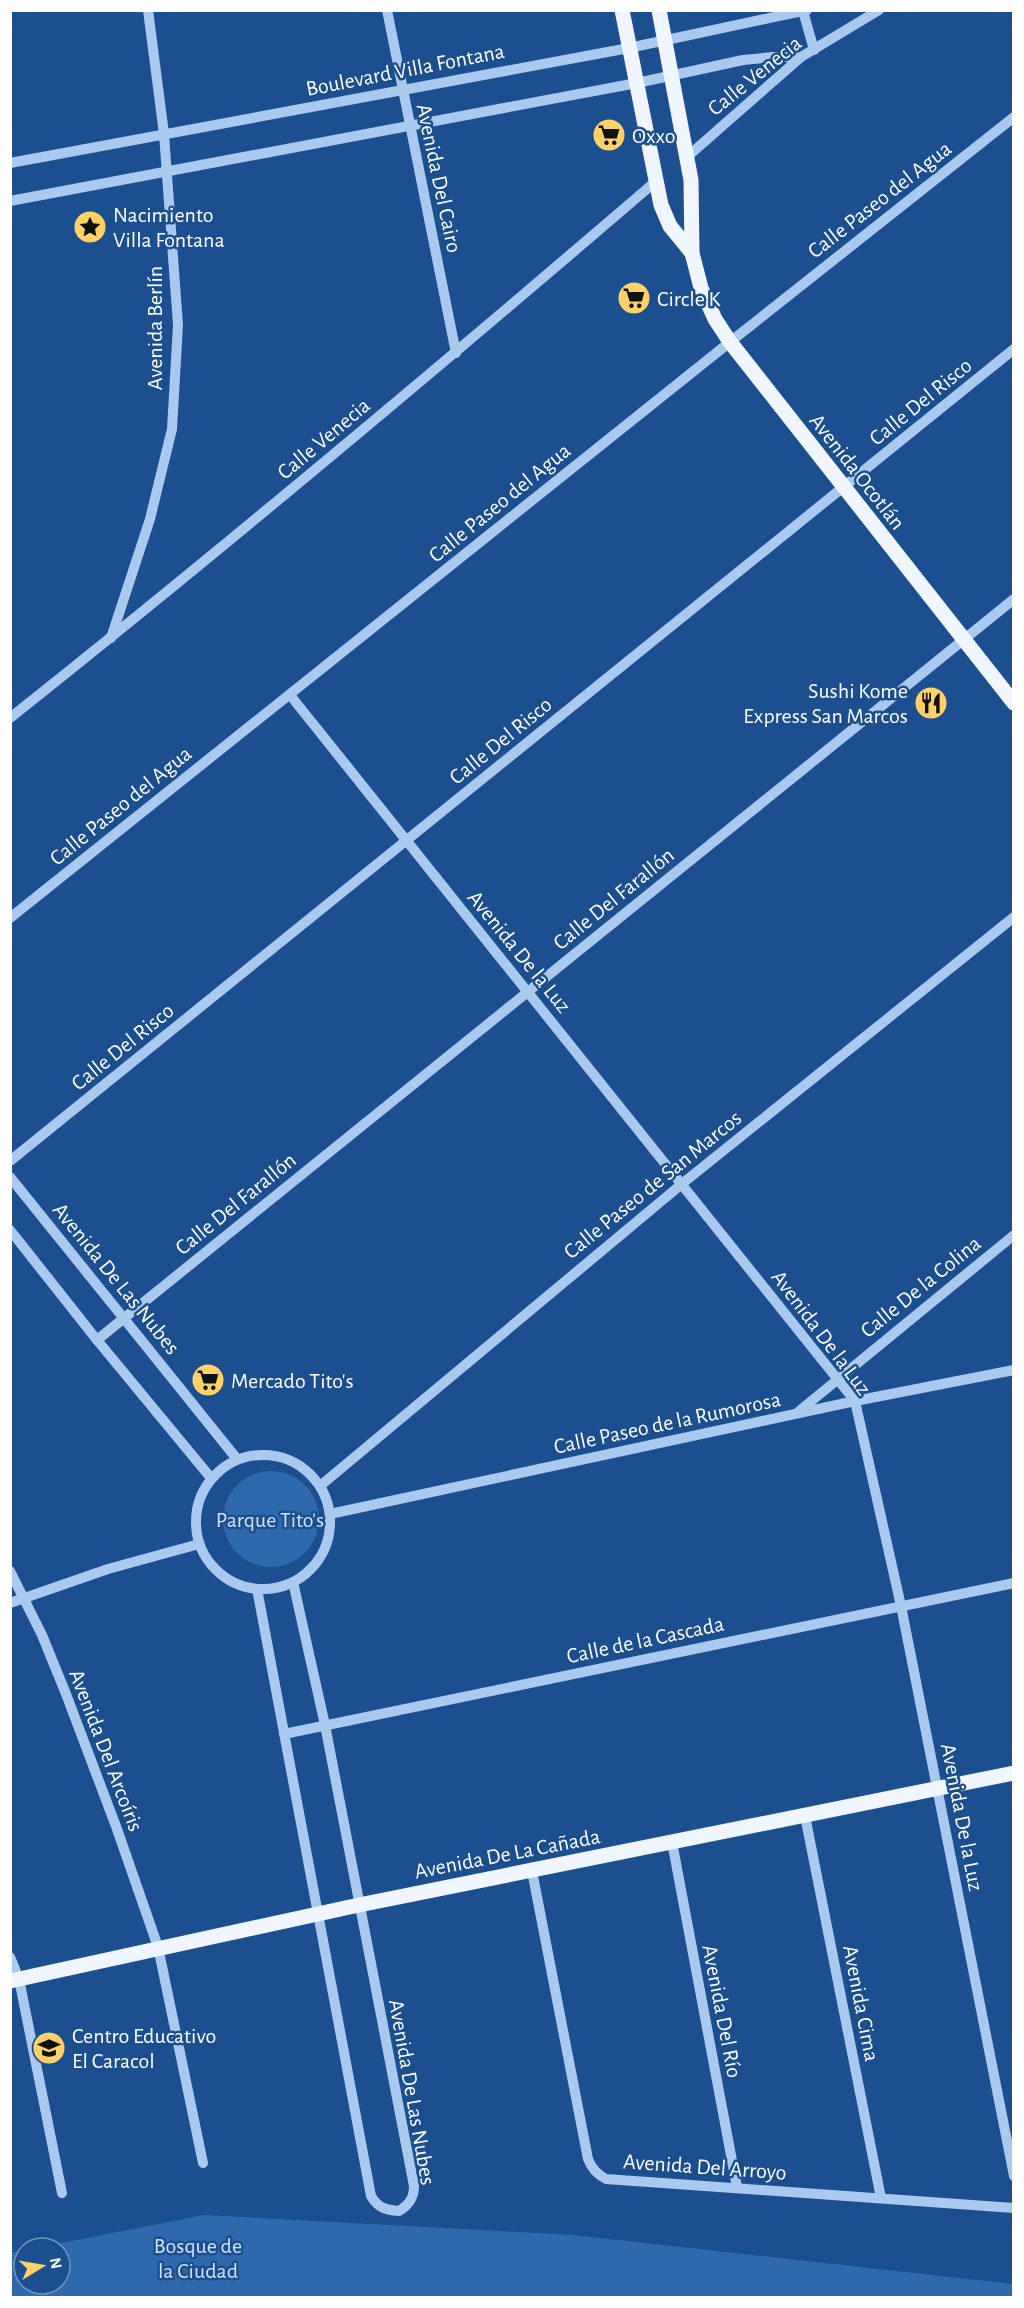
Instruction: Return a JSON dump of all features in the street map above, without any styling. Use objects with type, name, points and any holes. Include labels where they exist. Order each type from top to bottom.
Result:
[{"type":"main road","name":"Avenida Ocotlán","points":[[622,10],[661,205],[670,226],[692,253]]},
{"type":"main road","name":"Avenida Ocotlán","points":[[659,10],[687,156],[692,203],[692,253],[701,288],[715,319],[730,342],[843,489],[1014,703]]},
{"type":"main road","name":"Avenida De La Cañada","points":[[15,1980],[359,1905],[1014,1773]]},
{"type":"street","name":"Avenida Berlín","points":[[111,638],[150,519],[172,429],[178,325],[164,134],[148,10]]},
{"type":"street","name":"Avenida Del Cairo","points":[[387,10],[456,354]]},
{"type":"street","name":"Calle Venecia","points":[[687,156],[801,57],[879,10]]},
{"type":"street","name":"Boulevard Villa Fontana","points":[[10,164],[629,48],[805,11]]},
{"type":"street","points":[[805,11],[814,50]]},
{"type":"street","points":[[10,201],[637,83],[743,60],[801,57]]},
{"type":"street","name":"Calle Paseo del Agua","points":[[10,918],[1014,117]]},
{"type":"street","name":"Calle Venecia","points":[[10,718],[111,638],[456,354],[655,182]]},
{"type":"street","name":"Calle Del Risco","points":[[10,1161],[1014,349]]},
{"type":"street","name":"Calle Del Farallón","points":[[97,1340],[1014,599]]},
{"type":"street","name":"Avenida De la Luz","points":[[290,695],[405,842],[529,991],[855,1401],[901,1606],[1014,2176]]},
{"type":"street","name":"Calle Paseo de San Marcos","points":[[320,1486],[682,1183],[1014,917]]},
{"type":"street","name":"Avenida De Las Nubes","points":[[10,1177],[237,1459]]},
{"type":"street","points":[[10,1230],[211,1478]]},
{"type":"street","name":"Calle De la Colina","points":[[795,1414],[1014,1235]]},
{"type":"street","name":"Calle Paseo de la Rumorosa","points":[[330,1514],[855,1401],[1014,1370]]},
{"type":"street","points":[[260,1454],[284,1457],[305,1469],[320,1486],[330,1514],[328,1541],[315,1565],[293,1582],[276,1588],[257,1589],[232,1582],[212,1566],[199,1544],[195,1521],[200,1498],[211,1478],[223,1467],[237,1459],[260,1454]]},
{"type":"street","points":[[10,1602],[108,1569],[199,1544]]},
{"type":"street","name":"Avenida Del Arcoíris","points":[[10,1571],[24,1597],[58,1675],[158,1947],[203,2163]]},
{"type":"street","name":"Avenida De Las Nubes","points":[[257,1589],[371,2196],[376,2205],[387,2210],[399,2211],[410,2201],[414,2193],[414,2186],[325,1725],[293,1582]]},
{"type":"street","name":"Calle de la Cascada","points":[[284,1734],[1014,1583]]},
{"type":"street","name":"Avenida Cima","points":[[805,1816],[881,2198]]},
{"type":"street","name":"Avenida Del Río","points":[[672,1842],[737,2187]]},
{"type":"street","name":"Avenida Del Arroyo","points":[[532,1871],[588,2159],[591,2168],[606,2179],[1014,2208]]},
{"type":"street","points":[[10,1957],[62,2193]]},
{"type":"green space","name":"Parque Tito's","points":[[271,1471],[289,1475],[305,1485],[315,1501],[319,1519],[315,1537],[305,1553],[289,1563],[271,1567],[253,1563],[237,1553],[227,1537],[223,1519],[227,1501],[237,1485],[253,1475]]},
{"type":"green space","name":"Bosque de la Ciudad","points":[[204,2215],[573,2235],[1013,2284],[1013,2297],[11,2297],[12,2253],[12,2296],[72,2296],[72,2241]]},
{"type":"place","name":"Oxxo","points":[[609,135]]},
{"type":"place","name":"Nacimiento Villa Fontana","points":[[90,227]]},
{"type":"place","name":"Circle K","points":[[634,298]]},
{"type":"place","name":"Sushi Kome Express San Marcos","points":[[931,703]]},
{"type":"place","name":"Mercado Tito's","points":[[208,1380]]},
{"type":"place","name":"Centro Educativo El Caracol","points":[[49,2048]]}]
